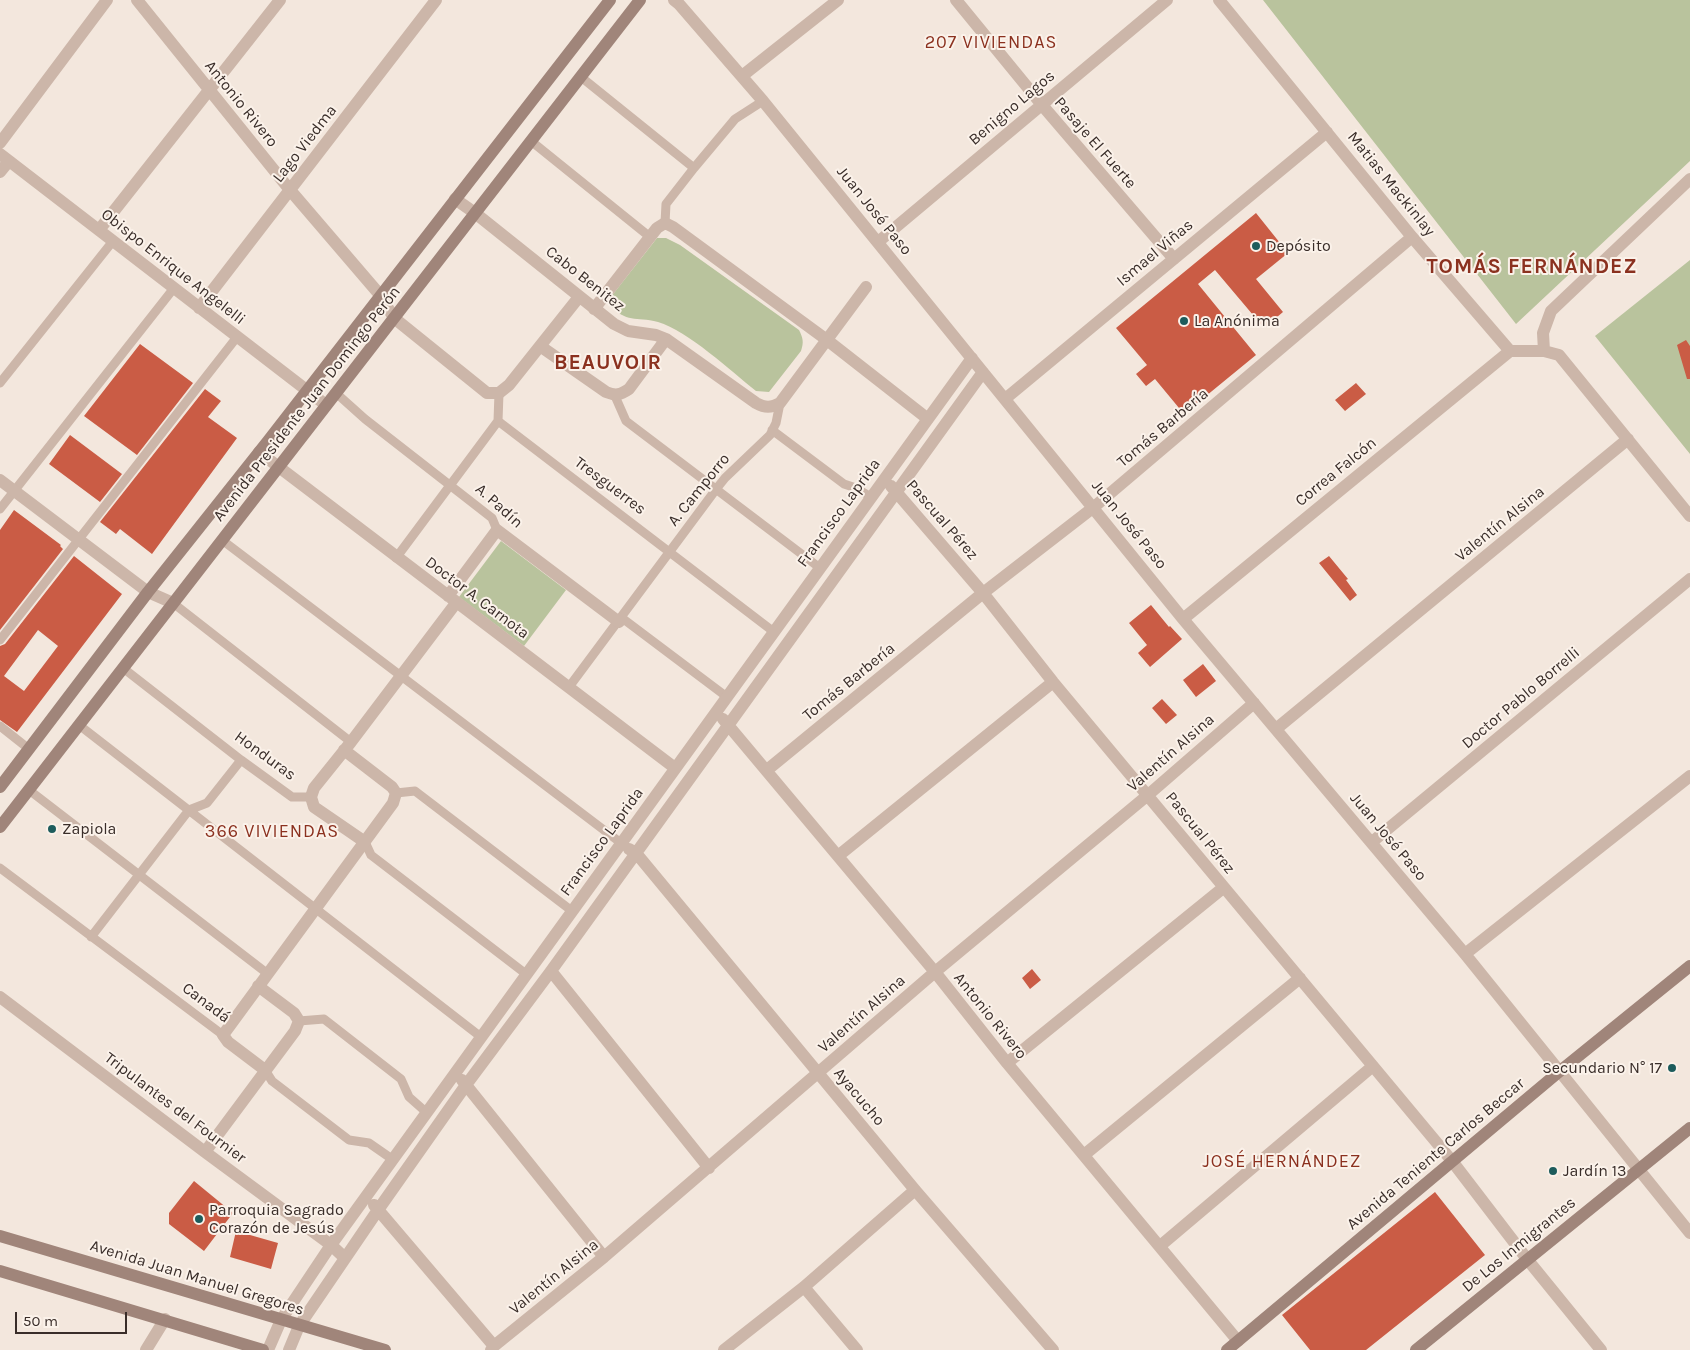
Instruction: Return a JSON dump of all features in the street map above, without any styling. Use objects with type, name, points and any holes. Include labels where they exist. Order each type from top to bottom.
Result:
[{"type":"main road","name":"Avenida Presidente Juan Domingo Perón","points":[[0,787],[148,592],[307,392],[380,295],[610,0]]},
{"type":"main road","name":"Avenida Presidente Juan Domingo Perón","points":[[0,827],[640,0]]},
{"type":"main road","name":"Avenida Teniente Carlos Beccar","points":[[1227,1350],[1560,1071],[1690,966]]},
{"type":"main road","name":"De Los Inmigrantes","points":[[1416,1350],[1690,1128]]},
{"type":"main road","name":"Avenida Juan Manuel Gregores","points":[[0,1236],[385,1350]]},
{"type":"main road","points":[[0,1271],[263,1350]]},
{"type":"street","points":[[0,143],[107,0]]},
{"type":"street","name":"Antonio Rivero","points":[[138,0],[290,190],[380,295]]},
{"type":"street","points":[[98,230],[280,0]]},
{"type":"street","name":"Lago Viedma","points":[[200,308],[436,0]]},
{"type":"street","name":"Juan José Paso","points":[[674,0],[763,101],[1183,619],[1465,954],[1690,1233]]},
{"type":"street","points":[[742,76],[838,0]]},
{"type":"street","name":"Pasaje El Fuerte","points":[[956,0],[1042,105],[1174,258]]},
{"type":"street","name":"Benigno Lagos","points":[[878,242],[1168,0]]},
{"type":"street","name":"Matias Mackinlay","points":[[1219,0],[1412,236],[1510,351]]},
{"type":"street","name":"Ismael Viñas","points":[[1005,399],[1327,132]]},
{"type":"street","points":[[0,172],[4,157]]},
{"type":"street","name":"Obispo Enrique Angelelli","points":[[4,157],[326,405]]},
{"type":"street","points":[[1544,351],[1544,333],[1551,311],[1690,178]]},
{"type":"street","name":"Cabo Benitez","points":[[455,199],[614,324],[628,331],[666,338],[756,403],[765,407],[773,407],[780,403]]},
{"type":"street","points":[[594,309],[657,228],[665,223],[827,340],[928,419]]},
{"type":"street","name":"Tomás Barbería","points":[[767,770],[983,593],[1094,507],[1412,236]]},
{"type":"street","name":"A. Camporro","points":[[780,403],[866,287]]},
{"type":"street","points":[[380,295],[394,318],[487,393],[499,393],[509,385],[579,297]]},
{"type":"street","points":[[540,346],[606,392],[615,396],[628,389],[666,338]]},
{"type":"street","points":[[1510,351],[1544,351],[1559,355],[1690,516]]},
{"type":"street","name":"Correa Falcón","points":[[1183,619],[1510,351]]},
{"type":"street","name":"Francisco Laprida","points":[[268,1350],[281,1320],[392,1159],[972,358]]},
{"type":"street","name":"Francisco Laprida","points":[[289,1350],[299,1326],[466,1085],[636,854],[727,725],[983,372]]},
{"type":"street","name":"Valentín Alsina","points":[[1276,728],[1628,439]]},
{"type":"street","name":"Doctor A. Carnota","points":[[259,452],[396,558],[675,768]]},
{"type":"street","name":"Pascual Pérez","points":[[884,479],[983,593],[1053,682],[1223,888],[1452,1161],[1527,1259],[1602,1350]]},
{"type":"street","points":[[0,480],[148,592],[173,603]]},
{"type":"street","points":[[365,842],[314,807],[311,797],[314,788],[401,675],[497,530]]},
{"type":"street","name":"A. Padín","points":[[497,530],[621,620]]},
{"type":"street","name":"Doctor Pablo Borrelli","points":[[1372,842],[1690,578]]},
{"type":"street","points":[[838,856],[1053,682]]},
{"type":"street","name":"Valentín Alsina","points":[[492,1348],[604,1257],[935,972],[1148,795],[1254,703]]},
{"type":"street","name":"Antonio Rivero","points":[[716,712],[767,770],[935,972],[1007,1063],[1238,1341]]},
{"type":"street","points":[[223,1035],[393,803],[396,793],[392,787],[348,746]]},
{"type":"street","points":[[1465,954],[1690,776]]},
{"type":"street","name":"Ayacucho","points":[[621,843],[636,854],[915,1190],[1053,1350]]},
{"type":"street","points":[[1007,1063],[1223,888]]},
{"type":"street","points":[[551,971],[709,1168]]},
{"type":"street","points":[[1084,1155],[1300,978]]},
{"type":"street","points":[[205,1152],[295,1031],[299,1021],[294,1013],[258,986]]},
{"type":"street","name":"Tripulantes del Fournier","points":[[0,997],[331,1245],[345,1258]]},
{"type":"street","name":"Canadá","points":[[223,1035],[228,1042],[265,1070]]},
{"type":"street","points":[[1160,1246],[1373,1066]]},
{"type":"street","points":[[455,1073],[604,1257]]},
{"type":"street","points":[[724,1350],[804,1287],[915,1190]]},
{"type":"street","points":[[366,1196],[492,1348]]},
{"type":"street","points":[[804,1287],[857,1350]]},
{"type":"street","points":[[146,1350],[165,1319]]},
{"type":"lane","points":[[581,77],[694,168]]},
{"type":"lane","points":[[665,223],[666,204],[694,168],[735,119],[763,101]]},
{"type":"lane","points":[[531,141],[650,237]]},
{"type":"lane","points":[[0,384],[113,241]]},
{"type":"lane","points":[[0,509],[174,288]]},
{"type":"lane","points":[[0,640],[237,337]]},
{"type":"lane","name":"A. Padín","points":[[336,393],[365,419],[492,518],[497,530]]},
{"type":"lane","points":[[396,558],[498,421],[499,393]]},
{"type":"lane","points":[[615,396],[626,421],[717,488],[820,568]]},
{"type":"lane","name":"A. Camporro","points":[[569,687],[621,620],[717,488],[770,435],[776,423],[780,403]]},
{"type":"lane","name":"Tresguerres","points":[[498,421],[774,632]]},
{"type":"lane","points":[[772,430],[844,484],[856,488],[871,497]]},
{"type":"lane","points":[[222,540],[621,843]]},
{"type":"lane","points":[[173,603],[348,746]]},
{"type":"lane","name":"A. Padín","points":[[621,620],[727,697]]},
{"type":"lane","name":"Honduras","points":[[123,668],[241,760],[292,796],[311,797]]},
{"type":"lane","points":[[79,725],[481,1037]]},
{"type":"lane","points":[[0,726],[29,748]]},
{"type":"lane","points":[[91,938],[189,810],[207,803],[241,760]]},
{"type":"lane","points":[[29,790],[268,974]]},
{"type":"lane","points":[[396,793],[415,791],[572,911]]},
{"type":"lane","points":[[365,842],[371,855],[526,974]]},
{"type":"lane","name":"Canadá","points":[[0,868],[223,1035]]},
{"type":"lane","points":[[299,1021],[324,1019],[401,1079],[409,1097],[426,1112]]},
{"type":"lane","name":"Canadá","points":[[265,1070],[272,1081],[350,1140],[370,1143],[392,1159]]},
{"type":"green space","points":[[1263,0],[1690,0],[1690,161],[1516,324]]},
{"type":"green space","points":[[657,238],[666,238],[680,245],[799,330],[803,340],[801,351],[769,392],[756,391],[709,352],[670,327],[650,320],[626,317],[609,304],[610,298]]},
{"type":"green space","points":[[1690,260],[1690,454],[1595,336]]},
{"type":"green space","points":[[501,541],[566,590],[524,646],[459,597]]},
{"type":"building","name":"La Anónima","points":[[1256,213],[1288,253],[1256,279],[1283,312],[1264,328],[1215,270],[1198,284],[1256,355],[1184,414],[1155,379],[1146,386],[1136,374],[1147,365],[1116,328]]},
{"type":"building","points":[[1686,340],[1690,346],[1690,379],[1687,379],[1677,345]]},
{"type":"building","points":[[140,344],[193,383],[137,455],[84,416]]},
{"type":"building","points":[[1356,383],[1366,394],[1345,411],[1335,400]]},
{"type":"building","points":[[205,389],[221,401],[208,417],[237,438],[152,554],[120,529],[116,534],[100,522]]},
{"type":"building","points":[[70,435],[122,474],[100,502],[49,464]]},
{"type":"building","points":[[14,510],[61,545],[63,549],[0,630],[0,530]]},
{"type":"building","points":[[74,556],[122,594],[17,732],[0,720],[0,646],[5,644]],"holes":[[[38,630],[58,646],[24,691],[4,676]]]},
{"type":"building","points":[[1329,556],[1348,579],[1346,580],[1357,595],[1350,601],[1319,563]]},
{"type":"building","points":[[1151,605],[1169,627],[1182,639],[1150,667],[1138,653],[1147,645],[1129,623]]},
{"type":"building","points":[[1203,664],[1216,681],[1196,697],[1183,680]]},
{"type":"building","points":[[1162,699],[1177,715],[1166,724],[1152,708]]},
{"type":"building","points":[[1032,969],[1041,980],[1030,989],[1022,978]]},
{"type":"building","name":"Parroquia Sagrado Corazón de Jesús","points":[[194,1181],[233,1213],[204,1251],[169,1224],[169,1213]]},
{"type":"building","points":[[1435,1192],[1485,1255],[1366,1350],[1310,1350],[1282,1315]]},
{"type":"building","points":[[236,1231],[278,1243],[271,1269],[230,1257]]},
{"type":"place","name":"Depósito","points":[[1256,246]]},
{"type":"place","name":"La Anónima","points":[[1184,321]]},
{"type":"place","name":"Zapiola","points":[[52,829]]},
{"type":"place","name":"Secundario N° 17","points":[[1672,1068]]},
{"type":"place","name":"Jardín 13","points":[[1553,1171]]},
{"type":"place","name":"Parroquia Sagrado Corazón de Jesús","points":[[199,1219]]},
{"type":"district","name":"207 VIVIENDAS","points":[[991,43]]},
{"type":"district","name":"TOMÁS FERNÁNDEZ","points":[[1532,267]]},
{"type":"district","name":"BEAUVOIR","points":[[608,363]]},
{"type":"district","name":"366 VIVIENDAS","points":[[272,832]]},
{"type":"district","name":"JOSÉ HERNÁNDEZ","points":[[1282,1162]]}]
